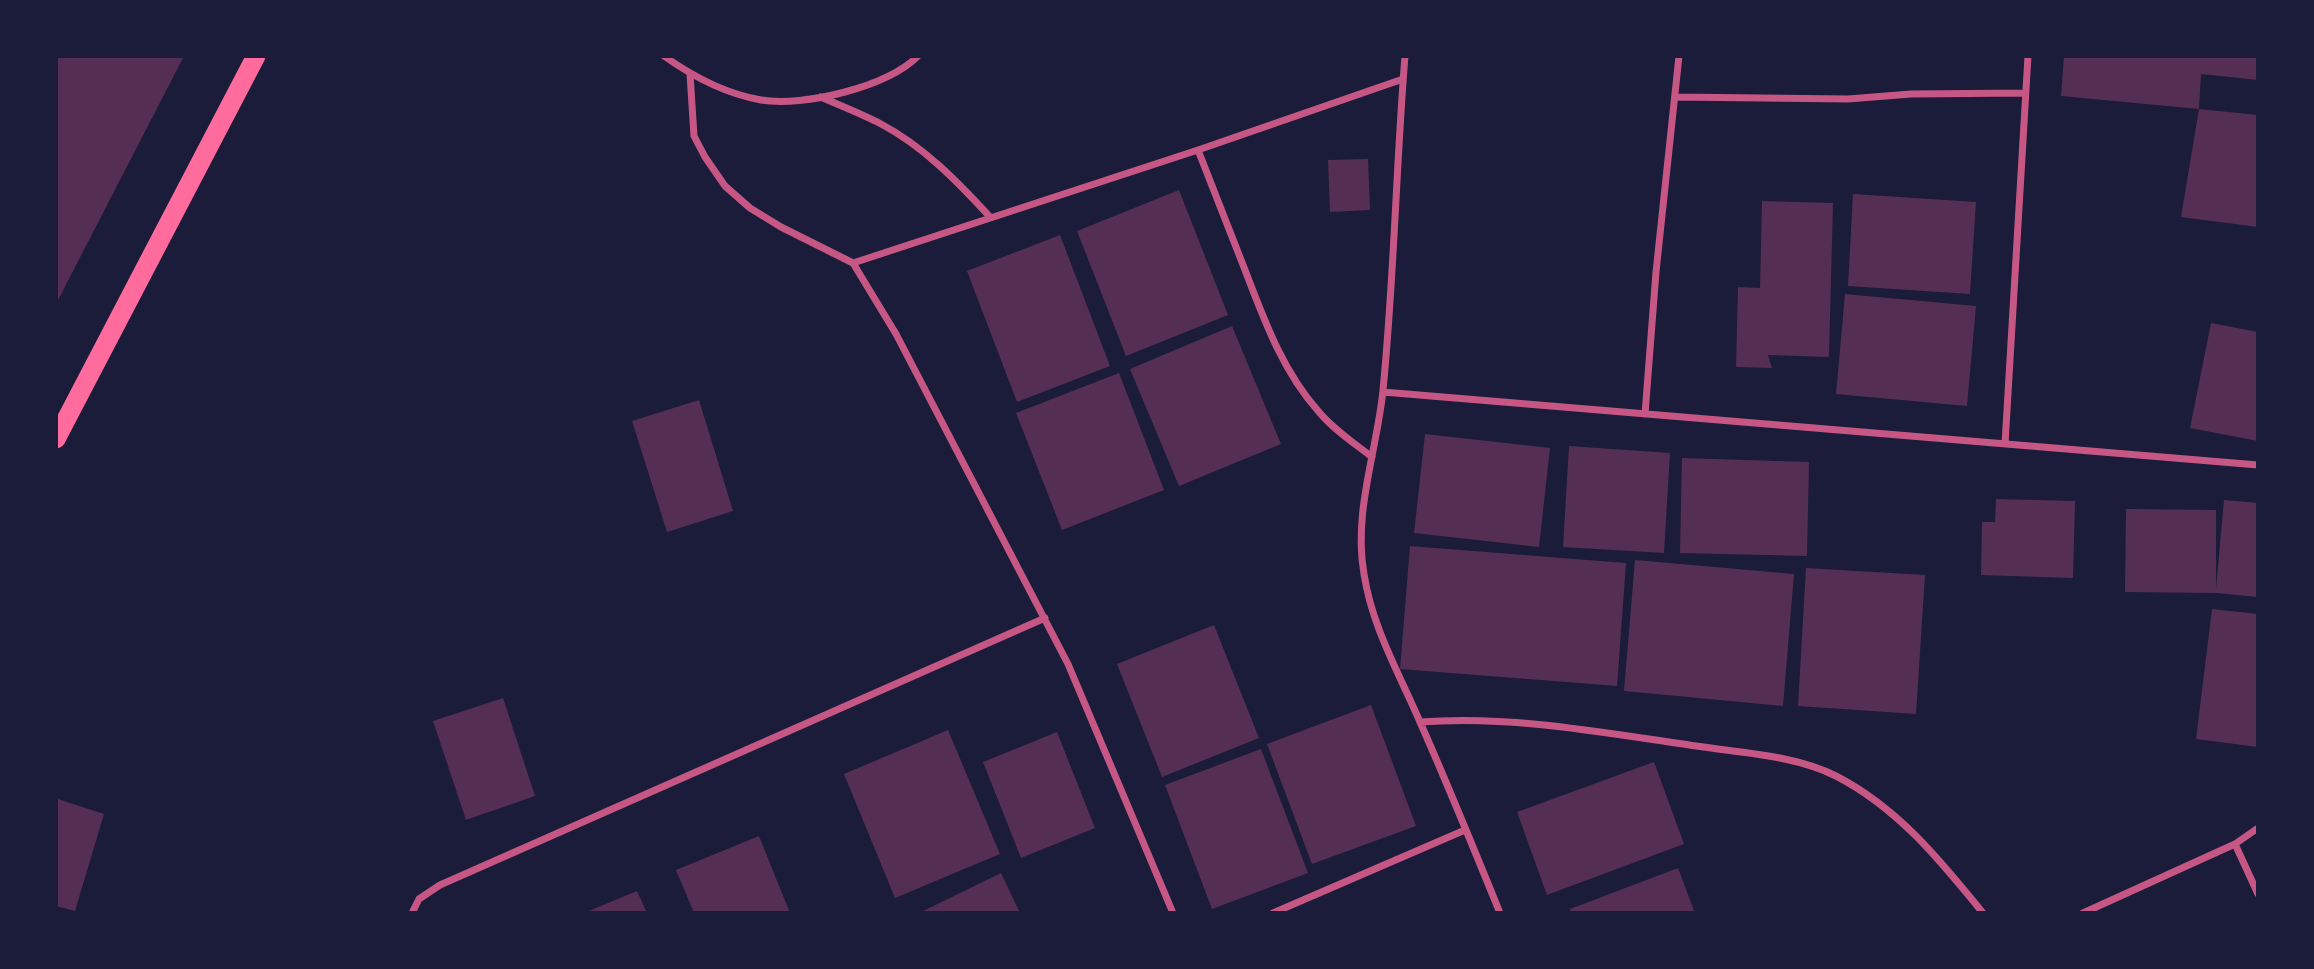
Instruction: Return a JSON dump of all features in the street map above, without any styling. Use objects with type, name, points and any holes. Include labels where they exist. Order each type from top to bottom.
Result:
[{"type":"highway","points":[[56,439],[256,56]]},
{"type":"street","points":[[664,56],[690,74],[761,100],[782,101],[820,96],[878,82],[899,71],[918,56]]},
{"type":"street","points":[[1405,56],[1383,392],[1363,508],[1363,571],[1380,635],[1420,722],[1500,913]]},
{"type":"street","points":[[1645,414],[1656,272],[1679,56]]},
{"type":"street","points":[[2005,444],[2028,56]]},
{"type":"street","points":[[690,74],[694,136],[724,186],[750,208],[781,227],[853,262],[896,334],[1068,664],[1173,913]]},
{"type":"street","points":[[853,262],[1198,150],[1403,79]]},
{"type":"street","points":[[1675,97],[1848,99],[1911,94],[2024,93]]},
{"type":"street","points":[[820,96],[882,124],[901,136],[964,189],[990,217]]},
{"type":"street","points":[[1198,150],[1276,347],[1318,412],[1335,429],[1372,457]]},
{"type":"street","points":[[1383,392],[2258,465]]},
{"type":"street","points":[[412,913],[419,899],[440,885],[1045,618]]},
{"type":"street","points":[[1420,722],[1456,719],[1502,721],[1580,730],[1767,757],[1812,768],[1835,776],[1888,809],[1941,862],[1983,913]]},
{"type":"street","points":[[2083,913],[2235,844],[2258,828]]},
{"type":"street","points":[[1273,913],[1465,830]]},
{"type":"street","points":[[2235,844],[2258,894]]},
{"type":"building","points":[[56,56],[184,56],[56,304]]},
{"type":"building","points":[[2064,56],[2258,56],[2258,80],[2201,74],[2199,109],[2061,96]]},
{"type":"building","points":[[2199,109],[2258,115],[2258,227],[2181,217]]},
{"type":"building","points":[[1368,159],[1370,210],[1330,212],[1328,160]]},
{"type":"building","points":[[1179,190],[1228,315],[1126,356],[1077,231]]},
{"type":"building","points":[[1853,194],[1976,202],[1970,294],[1848,286]]},
{"type":"building","points":[[1762,201],[1833,203],[1829,357],[1768,355],[1772,368],[1736,367],[1738,287],[1760,288]]},
{"type":"building","points":[[1060,235],[1110,366],[1017,402],[967,271]]},
{"type":"building","points":[[1845,294],[1976,306],[1967,406],[1836,394]]},
{"type":"building","points":[[2211,323],[2258,332],[2258,441],[2190,428]]},
{"type":"building","points":[[1232,326],[1281,444],[1179,486],[1130,369]]},
{"type":"building","points":[[1119,373],[1164,490],[1062,530],[1016,413]]},
{"type":"building","points":[[699,400],[733,511],[667,532],[632,421]]},
{"type":"building","points":[[1425,434],[1550,448],[1539,547],[1414,533]]},
{"type":"building","points":[[1569,446],[1670,453],[1664,553],[1563,547]]},
{"type":"building","points":[[1682,458],[1809,462],[1807,556],[1680,553]]},
{"type":"building","points":[[1996,499],[2075,501],[2073,578],[1981,575],[1982,522],[1995,522]]},
{"type":"building","points":[[2224,500],[2258,503],[2258,597],[2216,593],[2125,592],[2126,509],[2216,510],[2216,589]]},
{"type":"building","points":[[1410,546],[1626,563],[1617,686],[1400,669]]},
{"type":"building","points":[[1635,560],[1794,574],[1783,706],[1624,691]]},
{"type":"building","points":[[1806,568],[1925,575],[1916,714],[1798,706]]},
{"type":"building","points":[[2212,609],[2258,614],[2258,747],[2196,739]]},
{"type":"building","points":[[1214,625],[1259,738],[1162,777],[1117,664]]},
{"type":"building","points":[[503,698],[535,796],[466,820],[433,721]]},
{"type":"building","points":[[1371,705],[1416,826],[1312,864],[1267,744]]},
{"type":"building","points":[[948,730],[1000,854],[895,898],[844,774]]},
{"type":"building","points":[[1057,732],[1095,828],[1021,858],[983,762]]},
{"type":"building","points":[[1261,749],[1308,873],[1212,909],[1165,785]]},
{"type":"building","points":[[1654,762],[1684,844],[1547,895],[1517,812]]},
{"type":"building","points":[[58,799],[104,814],[75,911],[56,906]]},
{"type":"building","points":[[759,836],[790,913],[694,913],[676,870]]},
{"type":"building","points":[[1678,868],[1695,913],[1571,913],[1570,909]]},
{"type":"building","points":[[1001,873],[1020,913],[919,913]]},
{"type":"building","points":[[637,891],[647,913],[584,913]]}]
